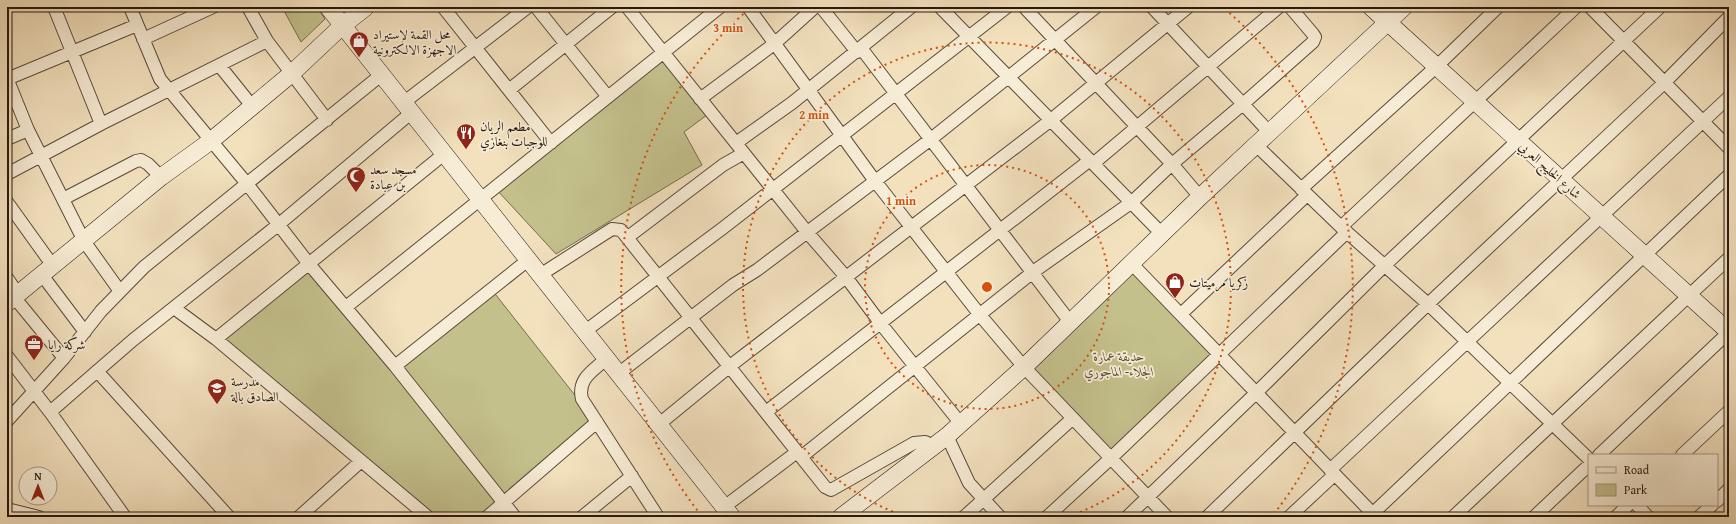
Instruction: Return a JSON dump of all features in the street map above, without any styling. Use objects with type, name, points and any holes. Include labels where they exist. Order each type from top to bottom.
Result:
[{"type":"street","points":[[54,7],[101,124]]},
{"type":"street","points":[[130,7],[160,79],[212,140],[278,225],[395,366],[505,502],[515,517]]},
{"type":"street","points":[[143,39],[213,7]]},
{"type":"street","points":[[248,7],[267,40],[327,120]]},
{"type":"street","points":[[328,7],[728,512],[799,454],[980,315],[1033,272],[1132,202],[1172,164],[1244,104],[1313,42],[1315,38],[1313,34],[1290,7]]},
{"type":"street","points":[[13,298],[161,177],[212,140],[291,74],[342,26],[366,7]]},
{"type":"street","points":[[443,7],[551,143]]},
{"type":"street","points":[[50,412],[97,371],[278,225],[475,47],[528,7]]},
{"type":"street","points":[[536,7],[608,97]]},
{"type":"street","points":[[509,90],[612,7]]},
{"type":"street","points":[[626,7],[807,232],[846,277],[881,324],[961,424]]},
{"type":"street","points":[[346,307],[720,7]]},
{"type":"street","points":[[748,7],[875,181],[980,315],[1024,367],[1167,517]]},
{"type":"street","points":[[700,99],[774,44],[815,7]]},
{"type":"street","points":[[821,7],[896,94],[966,185],[999,231],[1033,272],[1070,322]]},
{"type":"street","points":[[736,143],[809,90],[911,7]]},
{"type":"street","points":[[940,7],[1162,234]]},
{"type":"street","points":[[584,332],[657,278],[1008,7]]},
{"type":"street","points":[[1024,7],[1172,164],[1200,197]]},
{"type":"street","points":[[618,374],[931,139],[1096,7]]},
{"type":"street","points":[[1152,7],[1270,133]]},
{"type":"street","points":[[658,425],[730,366],[1051,120],[1188,7]]},
{"type":"street","points":[[766,412],[947,273],[999,231],[1137,127],[1207,66],[1279,7]]},
{"type":"street","name":"شارع الخليج العربي","points":[[1371,7],[1729,332]]},
{"type":"street","points":[[841,517],[941,441],[1024,367],[1200,197],[1404,7]]},
{"type":"street","points":[[1181,314],[1304,192],[1498,7]]},
{"type":"street","points":[[1046,517],[1111,458],[1219,355],[1344,230],[1576,7]]},
{"type":"street","points":[[1127,517],[1256,393],[1385,265],[1517,139],[1624,42],[1660,7]]},
{"type":"street","points":[[1595,9],[1624,42],[1729,148]]},
{"type":"street","points":[[1207,517],[1296,433],[1428,304],[1665,82],[1729,17]]},
{"type":"street","points":[[119,290],[84,241],[28,130],[7,78],[137,25]]},
{"type":"street","points":[[7,174],[101,124],[267,40]]},
{"type":"street","points":[[219,65],[252,106]]},
{"type":"street","points":[[7,421],[35,392],[119,290],[144,267],[248,185],[381,75]]},
{"type":"street","points":[[1289,517],[1332,472],[1468,342],[1729,97]]},
{"type":"street","points":[[7,139],[28,130]]},
{"type":"street","points":[[1256,146],[1344,230],[1428,304],[1588,457]]},
{"type":"street","points":[[628,237],[724,166],[744,153]]},
{"type":"street","points":[[216,339],[444,154]]},
{"type":"street","points":[[63,199],[136,161],[142,160],[161,177]]},
{"type":"street","points":[[1132,264],[1296,433],[1373,516],[1509,383],[1729,174]]},
{"type":"street","points":[[7,202],[47,271],[85,332]]},
{"type":"street","points":[[540,275],[612,229],[621,230],[628,237],[657,278],[730,366],[825,487],[830,490],[914,443],[941,441]]},
{"type":"street","points":[[1453,517],[1729,258]]},
{"type":"street","points":[[395,366],[528,260]]},
{"type":"street","points":[[7,278],[13,298],[64,358]]},
{"type":"street","points":[[174,308],[216,339],[360,462],[428,517]]},
{"type":"street","points":[[1600,454],[1729,332]]},
{"type":"street","points":[[7,356],[50,412],[125,517]]},
{"type":"street","points":[[606,359],[584,379],[581,386],[582,399],[658,517]]},
{"type":"street","points":[[97,371],[229,517]]},
{"type":"street","points":[[1683,454],[1729,411]]},
{"type":"street","points":[[964,517],[1073,418]]},
{"type":"street","points":[[487,517],[597,422]]},
{"type":"street","points":[[941,441],[963,474],[1000,517]]},
{"type":"street","points":[[299,517],[360,462]]},
{"type":"street","points":[[1534,517],[1588,466]]},
{"type":"street","points":[[586,516],[632,476]]},
{"type":"street","points":[[1718,500],[1729,489]]},
{"type":"street","points":[[1616,517],[1627,506]]},
{"type":"street","points":[[1638,506],[1648,517]]},
{"type":"street","points":[[1699,517],[1711,506]]},
{"type":"street","points":[[7,509],[39,517]]},
{"type":"green space","points":[[282,7],[317,7],[325,19],[301,42]]},
{"type":"green space","points":[[669,55],[711,112],[684,132],[702,165],[556,254],[496,189]]},
{"type":"green space","points":[[309,264],[504,502],[486,517],[430,517],[217,339]]},
{"type":"green space","name":"حديقة عمارة الجلاء- الماجوري","points":[[1132,264],[1219,355],[1111,457],[1024,367]]},
{"type":"green space","points":[[492,290],[596,422],[505,501],[396,366]]},
{"type":"place","name":"محل القمة لإستيراد الاجهزة الالكترونية","points":[[359,58]]},
{"type":"place","name":"مطعم الريان للوجبات بنغازي","points":[[466,150]]},
{"type":"place","name":"مسجد سعد بن عبادة","points":[[356,193]]},
{"type":"place","name":"زكريا مرميتات","points":[[1175,299]]},
{"type":"place","name":"شركة رايا","points":[[34,361]]},
{"type":"place","name":"مدرسة الصادق بالة","points":[[217,405]]}]
